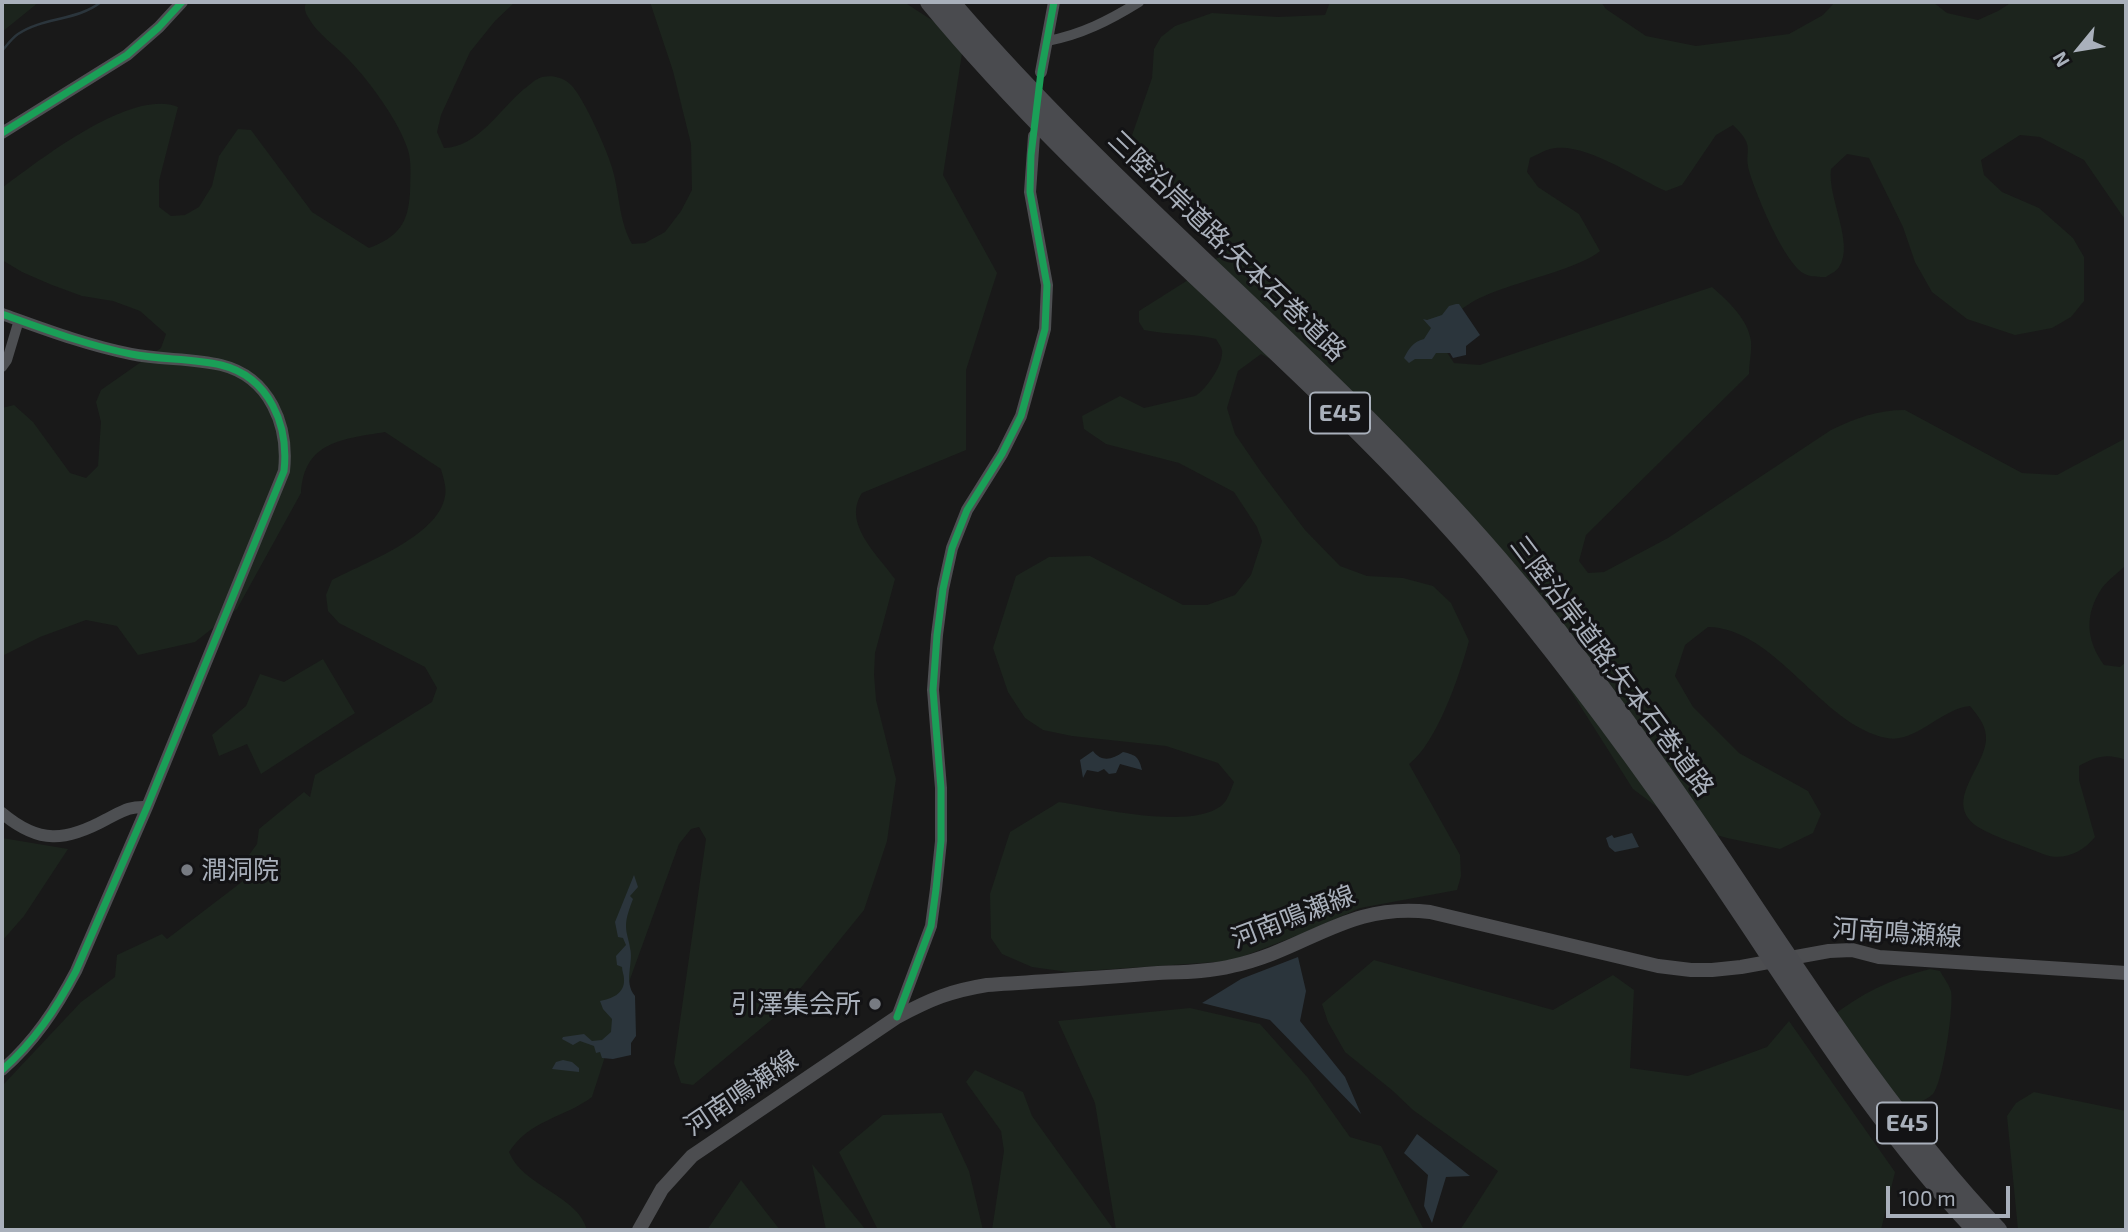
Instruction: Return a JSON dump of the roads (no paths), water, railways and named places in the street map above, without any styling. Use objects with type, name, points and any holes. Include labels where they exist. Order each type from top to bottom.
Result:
[{"type":"highway","name":"三陸沿岸道路;矢本石巻道路","points":[[929,2],[969,50],[1044,128],[1340,413],[1446,524],[1502,587],[1714,859]]},
{"type":"highway","name":"三陸沿岸道路;矢本石巻道路","points":[[951,2],[1061,122],[1351,401],[1458,513],[1514,577],[1577,654],[1817,1014],[1891,1130],[1976,1230]]},
{"type":"highway","name":"三陸沿岸道路;矢本石巻道路","points":[[1817,1014],[1969,1199],[1998,1230]]},
{"type":"main road","name":"河南鳴瀬線","points":[[639,1230],[662,1189],[692,1156],[897,1017],[931,999],[952,991],[987,985],[1230,967],[1270,955],[1354,918],[1391,910],[1430,912],[1674,969],[1712,970],[1741,967],[1829,951],[1852,950],[1879,957],[2126,973]]},
{"type":"street","points":[[2,133],[127,55],[182,2]]},
{"type":"street","points":[[1041,72],[1054,2]]},
{"type":"street","points":[[1047,41],[1072,37],[1117,16],[1139,2]]},
{"type":"street","points":[[897,1017],[931,926],[936,888],[941,841],[933,690],[943,589],[953,548],[967,510],[1002,454],[1021,416],[1045,329],[1047,285],[1030,192],[1034,136]]},
{"type":"street","points":[[2,314],[95,346],[160,359],[223,365],[255,382],[274,406],[285,446],[284,471],[148,807],[63,996],[33,1040],[2,1070]]},
{"type":"street","points":[[2,367],[8,360],[19,320]]},
{"type":"street","points":[[2,813],[27,831],[57,837],[89,829],[132,806],[148,807]]},
{"type":"waterway","points":[[2,51],[16,36],[38,24],[81,13],[101,2]]},
{"type":"place","name":"澗洞院","points":[[187,870]]},
{"type":"place","name":"引澤集会所","points":[[875,1004]]}]
